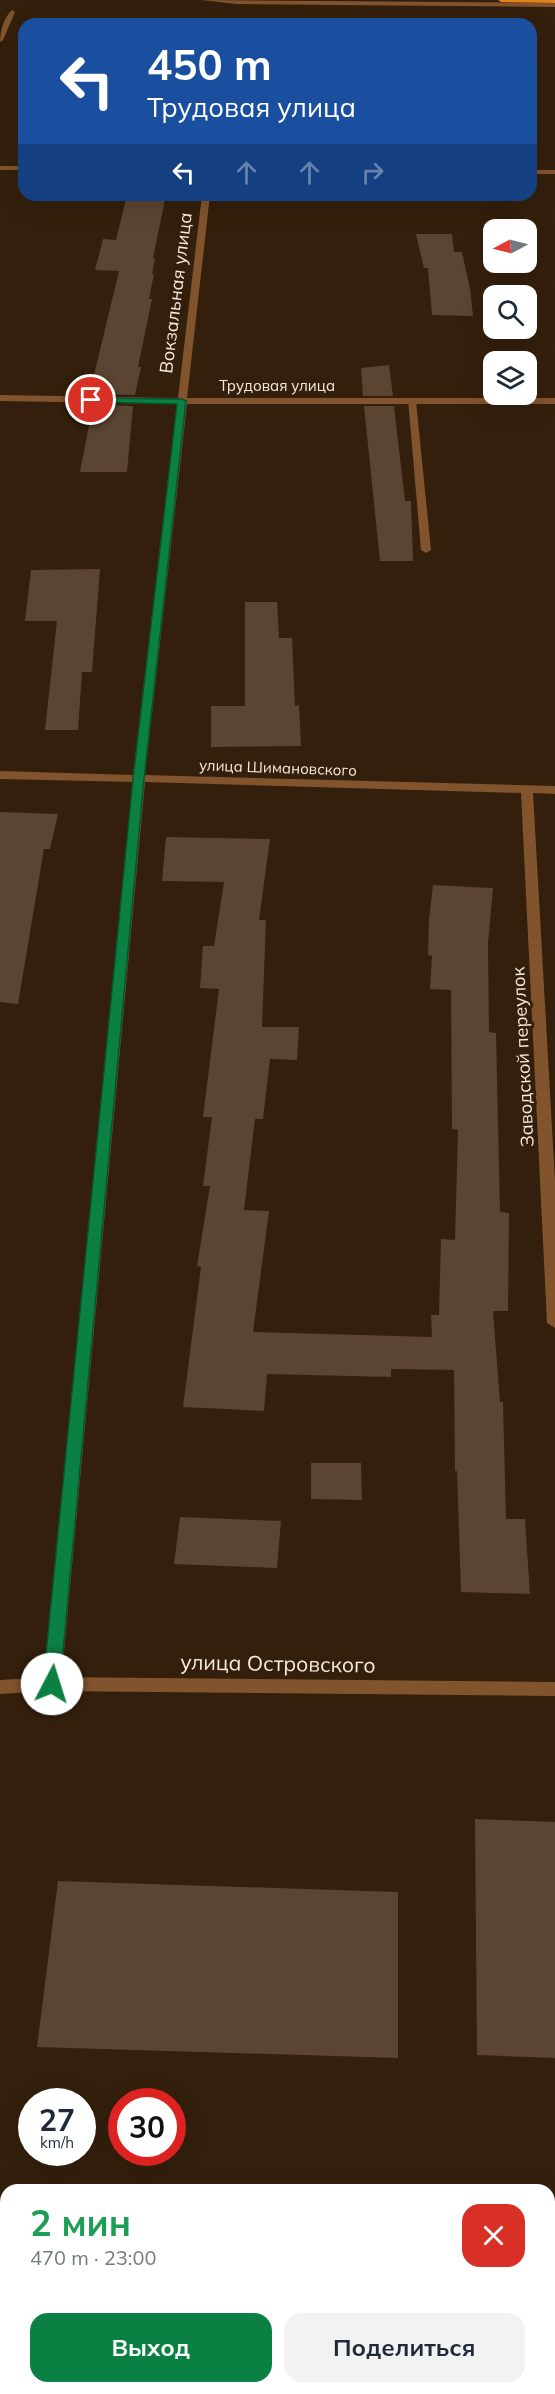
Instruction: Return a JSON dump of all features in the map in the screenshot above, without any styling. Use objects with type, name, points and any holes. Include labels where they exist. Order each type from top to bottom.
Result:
[{"type":"main road","points":[[501,0],[555,1]]},
{"type":"street","points":[[204,0],[555,5]]},
{"type":"street","points":[[0,40],[12,12]]},
{"type":"street","points":[[0,168],[18,168]]},
{"type":"street","points":[[537,172],[555,172]]},
{"type":"street","name":"Вокзальная улица","points":[[52,1684],[139,779],[205,201]]},
{"type":"street","name":"Трудовая улица","points":[[0,398],[182,401],[555,401]]},
{"type":"street","points":[[411,401],[426,550]]},
{"type":"street","name":"улица Шимановского","points":[[0,775],[555,790]]},
{"type":"street","name":"Заводской переулок","points":[[527,790],[555,1323]]},
{"type":"street","name":"улица Островского","points":[[0,1687],[52,1684],[555,1689]]},
{"type":"building","points":[[126,201],[165,201],[153,258],[155,258],[152,274],[154,274],[149,299],[152,299],[138,367],[141,367],[135,395],[95,394],[99,379],[93,379],[119,271],[95,270],[103,239],[116,240]]},
{"type":"building","points":[[416,234],[452,234],[454,252],[462,252],[473,316],[432,315],[428,268],[424,268]]},
{"type":"building","points":[[389,365],[393,396],[363,396],[361,368]]},
{"type":"building","points":[[93,405],[133,406],[127,472],[80,472]]},
{"type":"building","points":[[364,406],[394,406],[405,501],[411,501],[413,561],[380,561]]},
{"type":"building","points":[[100,569],[92,672],[82,672],[78,730],[45,730],[57,621],[25,621],[31,570]]},
{"type":"building","points":[[245,602],[277,602],[279,638],[292,638],[295,706],[299,705],[301,746],[211,747],[211,706],[245,706]]},
{"type":"building","points":[[0,812],[58,814],[50,849],[44,849],[18,1004],[0,1002]]},
{"type":"building","points":[[166,837],[270,839],[259,920],[266,920],[262,1027],[299,1027],[297,1060],[270,1059],[263,1119],[255,1119],[244,1210],[269,1211],[253,1332],[432,1337],[431,1315],[439,1315],[441,1239],[455,1240],[458,1130],[452,1129],[451,990],[430,989],[432,956],[428,955],[429,920],[433,885],[493,888],[488,944],[489,1032],[496,1033],[500,1212],[509,1213],[508,1311],[493,1311],[500,1402],[503,1402],[506,1519],[525,1519],[530,1594],[461,1592],[457,1471],[455,1471],[454,1370],[391,1369],[391,1377],[267,1374],[264,1411],[183,1407],[201,1267],[197,1266],[210,1186],[203,1186],[212,1117],[203,1117],[219,989],[200,988],[203,946],[214,946],[224,882],[162,881]]},
{"type":"building","points":[[311,1463],[361,1463],[362,1500],[311,1499]]},
{"type":"building","points":[[180,1517],[281,1521],[277,1568],[174,1564]]},
{"type":"building","points":[[475,1819],[555,1822],[555,2058],[477,2055]]},
{"type":"building","points":[[58,1881],[398,1892],[398,2058],[37,2047]]},
{"type":"route","points":[[52,1684],[139,779],[182,401],[91,400]]}]
